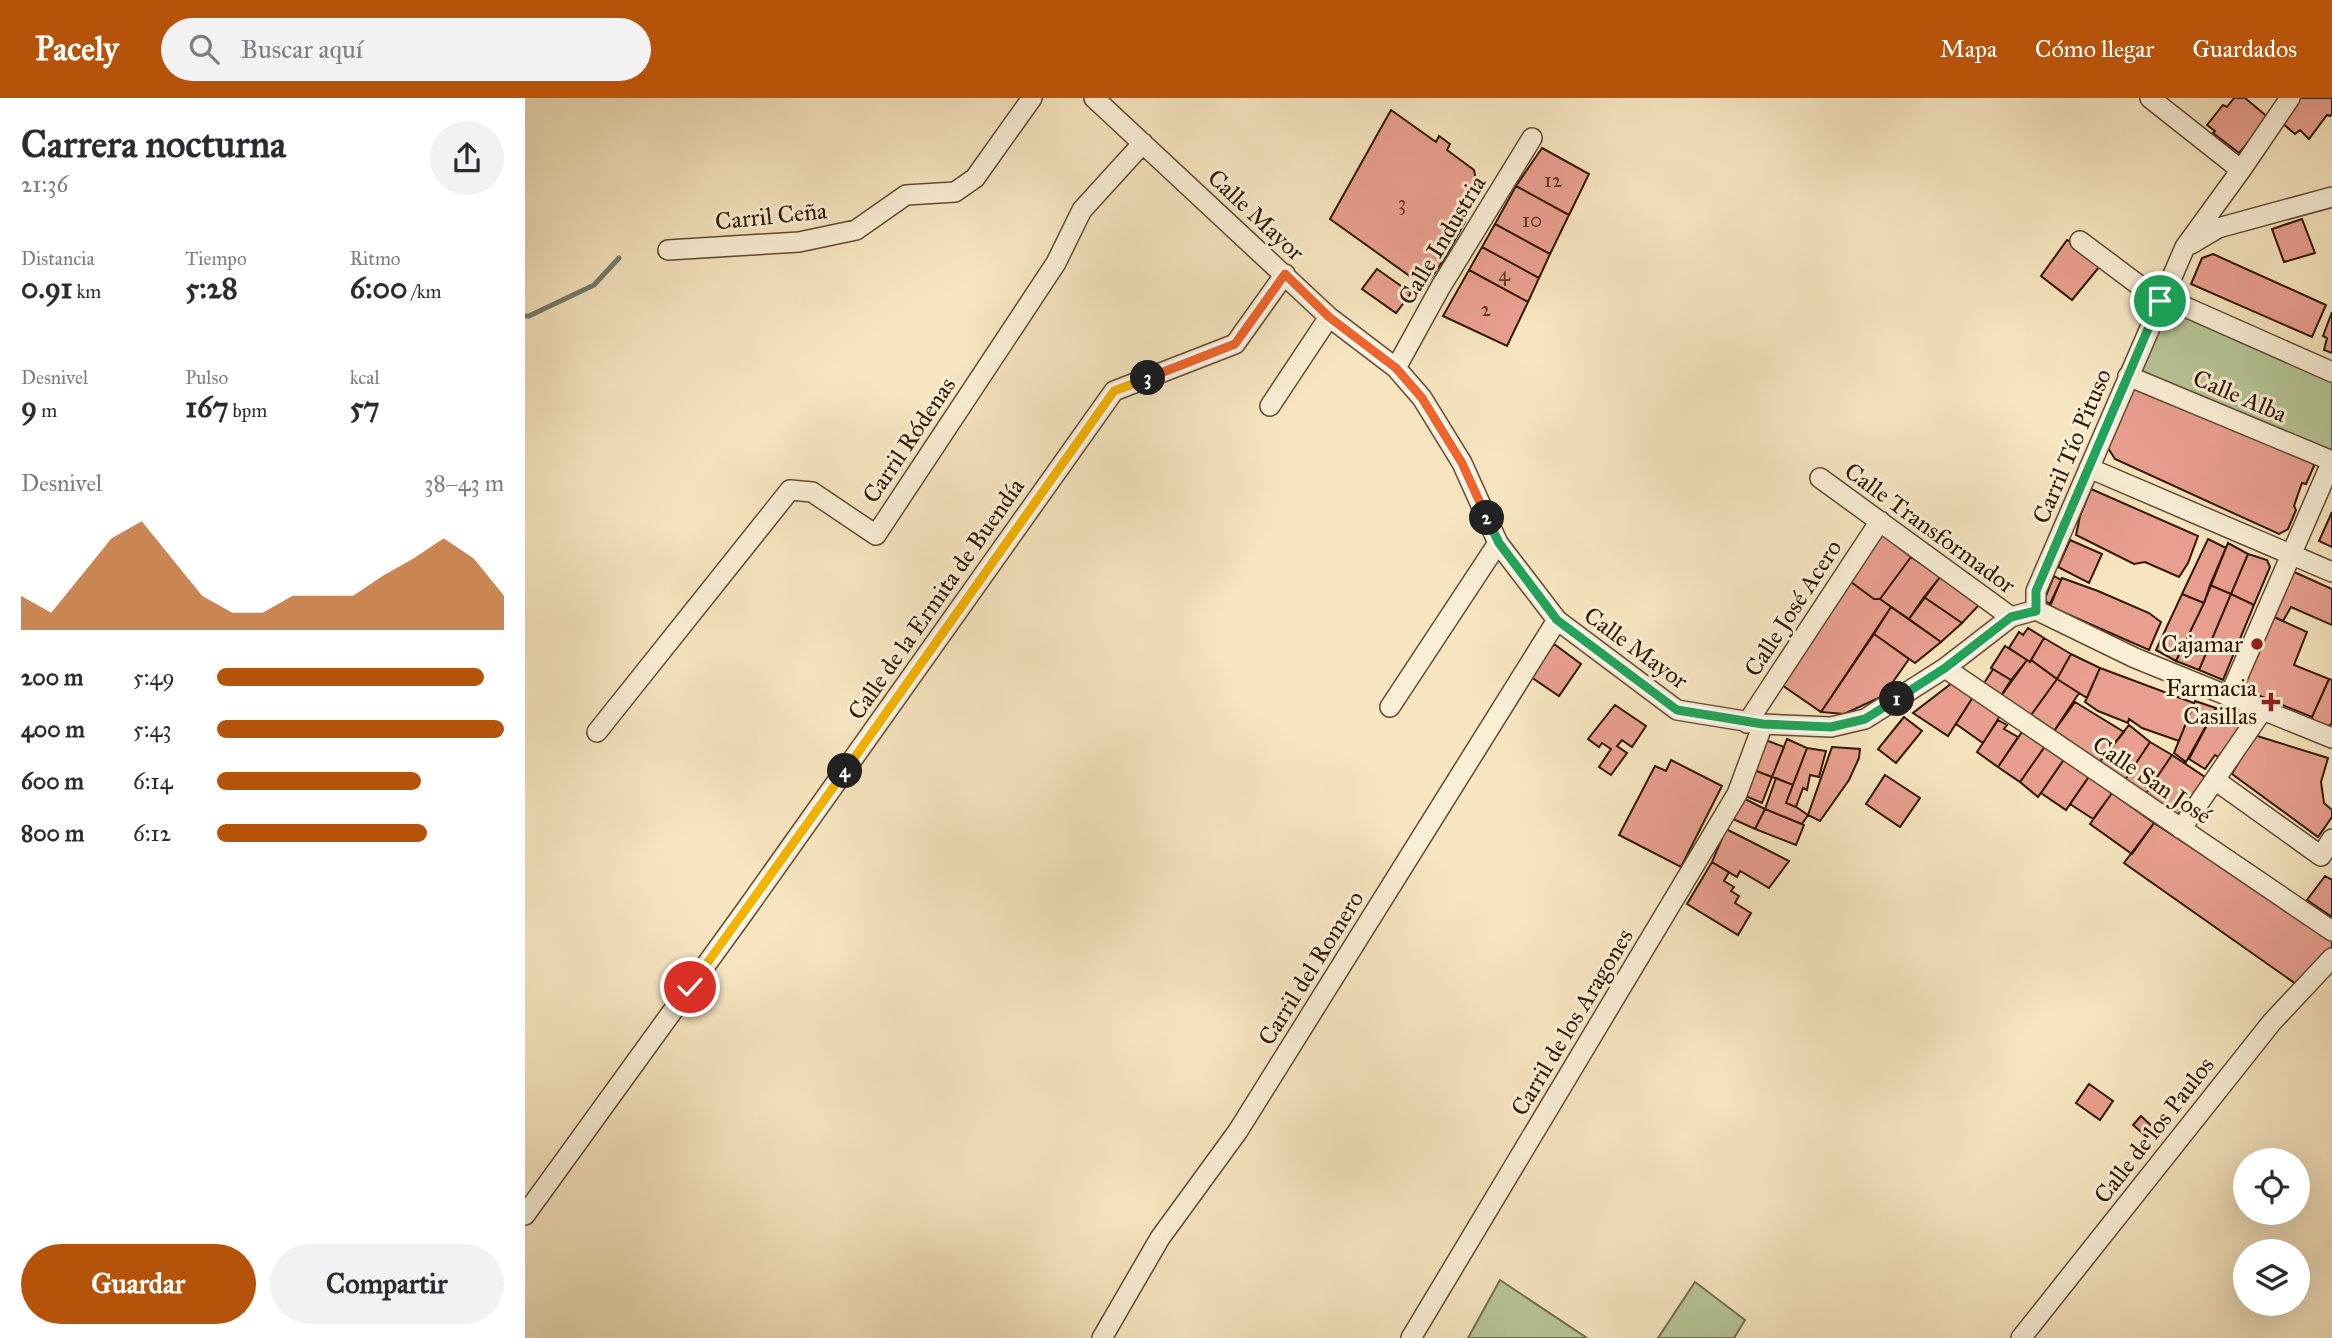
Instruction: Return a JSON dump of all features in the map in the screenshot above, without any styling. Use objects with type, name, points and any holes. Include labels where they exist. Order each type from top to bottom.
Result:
[{"type":"street","name":"Carril Ceña","points":[[667,250],[799,242],[856,230],[906,195],[955,192],[975,178],[1032,98]]},
{"type":"street","name":"Calle Mayor","points":[[1094,98],[1329,317],[1396,368],[1422,398],[1462,463],[1499,543],[1557,620],[1677,710],[1755,724],[1831,727],[1865,719],[1945,668],[2011,617],[2036,611]]},
{"type":"street","points":[[2150,98],[2241,170]]},
{"type":"street","name":"Carril Tío Pituso","points":[[2036,611],[2036,591],[2185,247],[2290,98]]},
{"type":"street","name":"Calle Industria","points":[[1396,368],[1440,288],[1532,138]]},
{"type":"street","name":"Carril Ródenas","points":[[597,732],[790,489],[812,492],[876,535],[1056,263],[1082,210],[1143,143]]},
{"type":"street","points":[[2185,247],[2218,228],[2332,197]]},
{"type":"street","points":[[2080,241],[2162,299],[2332,372]]},
{"type":"street","name":"Calle de la Ermita de Buendía","points":[[525,1215],[1114,391],[1235,344],[1285,274]]},
{"type":"street","points":[[1270,406],[1329,317]]},
{"type":"street","name":"Calle Alba","points":[[2128,376],[2332,461]]},
{"type":"street","points":[[2229,697],[2332,461]]},
{"type":"street","points":[[2089,468],[2332,572]]},
{"type":"street","name":"Calle Transformador","points":[[1820,478],[2011,617]]},
{"type":"street","name":"Calle José Acero","points":[[1755,724],[1879,521]]},
{"type":"street","points":[[1390,707],[1499,543]]},
{"type":"street","points":[[2036,611],[2135,658],[2332,738]]},
{"type":"street","name":"Carril del Romero","points":[[1102,1338],[1160,1238],[1238,1131],[1557,620]]},
{"type":"street","name":"Calle San José","points":[[1945,668],[2332,932]]},
{"type":"street","points":[[2181,829],[2262,711]]},
{"type":"street","name":"Carril de los Aragones","points":[[1412,1338],[1737,794],[1755,724]]},
{"type":"street","points":[[2215,780],[2321,856],[2332,839]]},
{"type":"street","name":"Calle de los Paulos","points":[[2021,1338],[2272,1022],[2332,958]]},
{"type":"green space","points":[[2164,298],[2332,373],[2332,459],[2129,375]]},
{"type":"green space","points":[[1500,1280],[1587,1338],[1468,1338]]},
{"type":"green space","points":[[1695,1282],[1745,1320],[1734,1338],[1658,1338]]},
{"type":"building","points":[[2234,98],[2245,98],[2269,118],[2239,153],[2207,125],[2223,105],[2227,107]]},
{"type":"building","points":[[2298,98],[2332,98],[2332,114],[2327,115],[2309,139],[2300,130],[2295,134],[2282,123]]},
{"type":"building","points":[[1391,110],[1436,142],[1439,136],[1450,144],[1447,150],[1474,170],[1476,181],[1456,217],[1465,222],[1425,287],[1330,219]]},
{"type":"building","points":[[1542,148],[1589,174],[1569,215],[1516,186]]},
{"type":"building","points":[[1516,186],[1569,215],[1550,254],[1495,224]]},
{"type":"building","points":[[2302,219],[2315,253],[2284,262],[2272,229]]},
{"type":"building","points":[[1495,224],[1550,254],[1539,278],[1482,247]]},
{"type":"building","points":[[2067,240],[2079,246],[2100,266],[2072,300],[2041,276]]},
{"type":"building","points":[[1482,247],[1539,278],[1528,302],[1469,270]]},
{"type":"building","points":[[2213,254],[2326,305],[2312,337],[2191,284],[2202,258]]},
{"type":"building","points":[[1377,269],[1411,293],[1396,313],[1362,289]]},
{"type":"building","points":[[1469,270],[1528,302],[1507,346],[1443,316]]},
{"type":"building","points":[[2332,312],[2332,353],[2324,350],[2327,338],[2323,336]]},
{"type":"building","points":[[2144,386],[2310,457],[2314,466],[2306,484],[2302,483],[2294,506],[2296,510],[2288,529],[2279,534],[2115,459],[2108,448],[2131,391]]},
{"type":"building","points":[[2091,489],[2198,536],[2188,563],[2179,577],[2145,562],[2134,564],[2076,535]]},
{"type":"building","points":[[2332,512],[2332,547],[2319,541]]},
{"type":"building","points":[[1879,532],[1911,557],[1880,599],[1874,599],[1847,579]]},
{"type":"building","points":[[2208,539],[2226,548],[2204,603],[2182,594]]},
{"type":"building","points":[[2070,540],[2102,554],[2089,583],[2058,567]]},
{"type":"building","points":[[2228,543],[2248,554],[2231,594],[2210,585]]},
{"type":"building","points":[[2248,554],[2267,560],[2270,567],[2254,605],[2231,594]]},
{"type":"building","points":[[1911,557],[1940,577],[1909,619],[1880,599]]},
{"type":"building","points":[[2292,571],[2332,589],[2332,625],[2291,607],[2283,621],[2265,613]]},
{"type":"building","points":[[2054,576],[2061,580],[2051,604],[2044,601]]},
{"type":"building","points":[[1940,577],[1980,604],[1962,623],[1924,597]]},
{"type":"building","points":[[2062,578],[2149,613],[2161,622],[2149,650],[2049,606]]},
{"type":"building","points":[[1847,579],[1874,599],[1880,599],[1891,607],[1821,712],[1779,683]]},
{"type":"building","points":[[2210,585],[2231,594],[2199,670],[2176,661]]},
{"type":"building","points":[[2182,594],[2204,603],[2176,661],[2156,650]]},
{"type":"building","points":[[2231,594],[2254,605],[2223,680],[2199,670]]},
{"type":"building","points":[[1924,597],[1962,623],[1941,642],[1909,619]]},
{"type":"building","points":[[1891,607],[1941,642],[1915,663],[1874,634]]},
{"type":"building","points":[[2265,613],[2307,632],[2294,665],[2329,679],[2312,717],[2238,687]]},
{"type":"building","points":[[2028,628],[2044,638],[2030,662],[2009,648],[2019,632],[2023,635]]},
{"type":"building","points":[[1874,634],[1909,659],[1883,696],[1844,714],[1821,712]]},
{"type":"building","points":[[2044,638],[2071,654],[2057,679],[2031,660]]},
{"type":"building","points":[[1554,644],[1581,664],[1559,696],[1531,677]]},
{"type":"building","points":[[2005,646],[2027,660],[2011,680],[1991,668]]},
{"type":"building","points":[[2071,654],[2100,668],[2087,698],[2057,679]]},
{"type":"building","points":[[2027,660],[2031,660],[2057,679],[2029,718],[1999,699]]},
{"type":"building","points":[[2100,668],[2194,703],[2179,741],[2142,728],[2129,719],[2128,723],[2098,711],[2085,702]]},
{"type":"building","points":[[1993,669],[2011,680],[1999,699],[1981,688]]},
{"type":"building","points":[[2057,679],[2079,693],[2052,734],[2029,718]]},
{"type":"building","points":[[2329,679],[2332,680],[2332,724],[2328,726],[2313,720],[2312,717]]},
{"type":"building","points":[[1952,683],[1973,697],[1948,736],[1913,713]]},
{"type":"building","points":[[1973,697],[2000,716],[1983,743],[1956,724]]},
{"type":"building","points":[[2195,701],[2216,708],[2186,762],[2174,753]]},
{"type":"building","points":[[2075,702],[2124,732],[2098,764],[2052,734]]},
{"type":"building","points":[[1615,705],[1646,726],[1632,747],[1622,740],[1617,746],[1627,753],[1611,775],[1599,767],[1611,749],[1602,743],[1599,747],[1588,739]]},
{"type":"building","points":[[2216,708],[2244,723],[2218,757],[2215,755],[2205,769],[2189,759]]},
{"type":"building","points":[[1904,717],[1922,731],[1896,763],[1878,749]]},
{"type":"building","points":[[1998,720],[2007,725],[2004,729],[2018,737],[1998,767],[1977,752]]},
{"type":"building","points":[[2129,725],[2150,742],[2123,783],[2098,764]]},
{"type":"building","points":[[2024,729],[2046,745],[2020,782],[1998,767]]},
{"type":"building","points":[[2254,735],[2328,758],[2321,782],[2324,803],[2332,810],[2332,817],[2318,837],[2232,774]]},
{"type":"building","points":[[1763,739],[1784,747],[1772,777],[1754,770]]},
{"type":"building","points":[[1787,739],[1807,748],[1793,785],[1772,777]]},
{"type":"building","points":[[2150,742],[2172,755],[2145,795],[2123,783]]},
{"type":"building","points":[[2046,745],[2065,758],[2038,797],[2020,782]]},
{"type":"building","points":[[1832,747],[1860,749],[1859,758],[1849,780],[1820,821],[1808,815]]},
{"type":"building","points":[[1807,748],[1826,751],[1819,777],[1810,775],[1807,790],[1803,788],[1796,807],[1786,803]]},
{"type":"building","points":[[2172,755],[2205,777],[2177,816],[2145,795]]},
{"type":"building","points":[[2065,758],[2090,775],[2066,810],[2041,793]]},
{"type":"building","points":[[1671,760],[1722,786],[1681,867],[1619,835],[1655,766],[1666,771]]},
{"type":"building","points":[[1754,770],[1772,777],[1762,803],[1743,795]]},
{"type":"building","points":[[1885,775],[1920,798],[1900,827],[1866,804]]},
{"type":"building","points":[[2090,775],[2112,793],[2093,819],[2070,804]]},
{"type":"building","points":[[1776,778],[1793,785],[1786,803],[1808,815],[1802,824],[1765,809]]},
{"type":"building","points":[[2112,793],[2154,823],[2132,854],[2090,824]]},
{"type":"building","points":[[1743,798],[1765,809],[1755,829],[1733,819]]},
{"type":"building","points":[[1765,809],[1804,825],[1796,845],[1755,829]]},
{"type":"building","points":[[2154,823],[2332,939],[2332,947],[2296,984],[2124,863]]},
{"type":"building","points":[[1726,829],[1789,861],[1769,888],[1740,871],[1737,877],[1712,862]]},
{"type":"building","points":[[1712,862],[1729,872],[1724,881],[1734,887],[1731,891],[1739,896],[1735,903],[1751,913],[1738,935],[1687,904]]},
{"type":"building","points":[[2325,876],[2332,880],[2332,917],[2307,900]]},
{"type":"building","points":[[2089,1084],[2113,1101],[2100,1120],[2076,1103]]},
{"type":"building","points":[[2141,1116],[2154,1128],[2147,1137],[2133,1125]]},
{"type":"waterway","points":[[525,316],[594,285],[619,258]]},
{"type":"place","name":"Cajamar","points":[[2257,644]]},
{"type":"place","name":"Farmacia Casillas","points":[[2271,702]]},
{"type":"route","points":[[690,987],[1114,391],[1235,344],[1285,274],[1329,317],[1396,368],[1422,398],[1462,463],[1499,543],[1557,620],[1677,710],[1747,723],[1831,727],[1865,719],[1945,668],[2011,617],[2036,611],[2036,591],[2160,301]]}]
